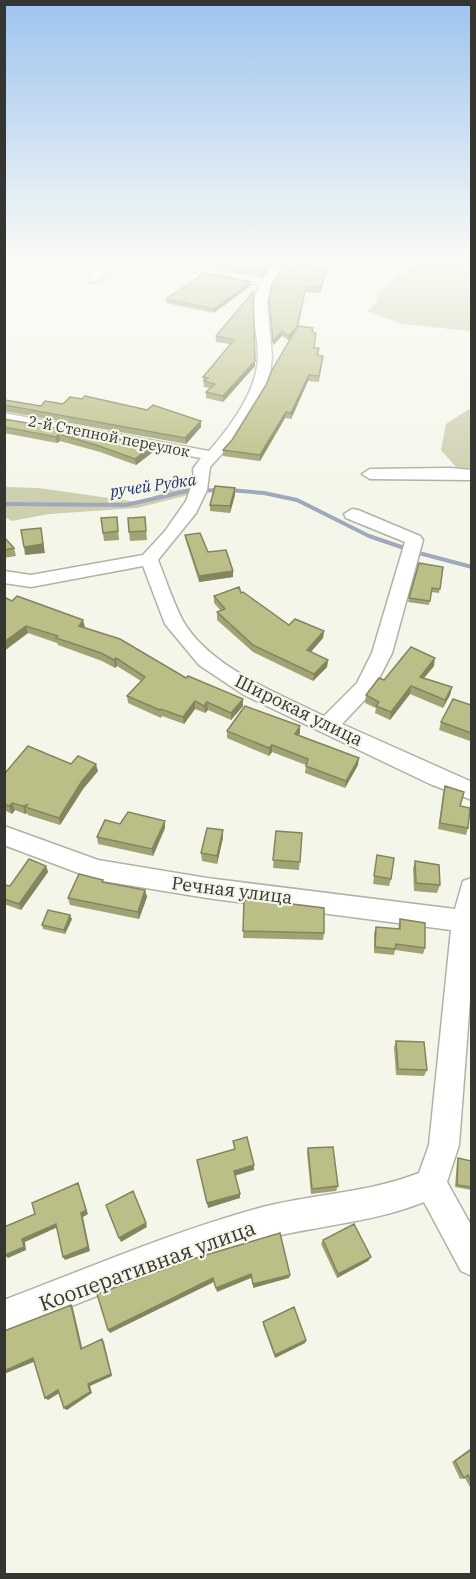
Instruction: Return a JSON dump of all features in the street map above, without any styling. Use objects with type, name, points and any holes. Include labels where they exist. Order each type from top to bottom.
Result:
[{"type":"street","points":[[4,577],[31,581],[149,559],[156,553],[201,490],[203,478],[201,469],[204,462],[213,456],[254,395],[263,375],[264,356],[261,335]]},
{"type":"street","name":"2-й Степной переулок","points":[[4,417],[213,456]]},
{"type":"street","points":[[370,474],[471,475]]},
{"type":"street","points":[[328,725],[366,687],[382,653],[414,540],[352,514]]},
{"type":"street","name":"Широкая улица","points":[[149,559],[175,624],[206,660],[251,690],[438,778],[471,791]]},
{"type":"street","name":"Речная улица","points":[[4,835],[97,870],[466,936]]},
{"type":"street","points":[[471,888],[444,1145],[431,1184],[471,1260]]},
{"type":"street","name":"Кооперативная улица","points":[[4,1317],[204,1239],[273,1220],[395,1198],[431,1184]]},
{"type":"green space","points":[[471,408],[471,469],[456,467],[441,450],[446,424]]},
{"type":"green space","points":[[192,477],[192,494],[137,508],[49,514],[12,521],[5,517],[4,487],[39,488],[136,502],[164,493]]},
{"type":"building","points":[[254,335],[255,361],[223,396],[206,392],[215,384],[204,381],[208,378],[203,377],[234,340],[216,336]]},
{"type":"building","points":[[293,335],[316,335],[314,348],[319,348],[317,355],[323,356],[319,376],[309,375],[291,413],[286,412],[260,455],[223,450],[232,440],[266,385]]},
{"type":"building","points":[[85,396],[147,410],[153,405],[201,421],[185,438],[4,405],[5,400],[41,406],[45,401],[63,404],[70,397],[82,399]]},
{"type":"building","points":[[4,419],[153,445],[135,459],[59,434],[56,437],[4,427]]},
{"type":"building","points":[[215,486],[235,488],[230,506],[210,505]]},
{"type":"building","points":[[117,517],[118,531],[103,533],[101,518]]},
{"type":"building","points":[[145,517],[146,531],[129,532],[128,518]]},
{"type":"building","points":[[41,528],[43,544],[24,547],[21,530]]},
{"type":"building","points":[[200,533],[208,552],[226,550],[233,571],[199,576],[185,535]]},
{"type":"building","points":[[4,537],[14,548],[4,550]]},
{"type":"building","points":[[419,563],[443,567],[440,589],[432,588],[430,601],[409,598]]},
{"type":"building","points":[[239,587],[241,593],[243,592],[289,625],[295,619],[324,631],[307,650],[328,660],[314,674],[253,645],[217,612],[225,609],[214,596]]},
{"type":"building","points":[[17,596],[83,620],[79,626],[120,639],[186,678],[188,676],[243,699],[231,713],[207,702],[204,706],[195,701],[183,717],[127,696],[145,677],[116,658],[114,660],[101,653],[56,638],[58,636],[26,626],[4,642],[4,597],[12,601]]},
{"type":"building","points":[[411,647],[435,658],[420,677],[452,687],[445,700],[411,686],[391,712],[376,706],[379,702],[366,695],[379,678],[384,680]]},
{"type":"building","points":[[453,699],[471,705],[471,733],[441,722]]},
{"type":"building","points":[[245,706],[300,726],[295,734],[359,758],[346,781],[306,766],[308,759],[272,745],[269,748],[227,731]]},
{"type":"building","points":[[28,746],[71,764],[78,756],[96,764],[82,781],[59,818],[25,807],[27,805],[4,804],[4,771],[6,772]]},
{"type":"building","points":[[445,786],[464,792],[460,806],[470,808],[468,828],[440,823]]},
{"type":"building","points":[[128,812],[165,821],[152,849],[97,837],[105,820],[120,824]]},
{"type":"building","points":[[207,828],[223,830],[217,856],[201,853]]},
{"type":"building","points":[[276,831],[302,833],[300,862],[273,860]]},
{"type":"building","points":[[377,855],[394,858],[391,879],[374,876]]},
{"type":"building","points":[[29,859],[46,866],[19,904],[4,899],[4,885],[10,886]]},
{"type":"building","points":[[415,861],[439,865],[440,885],[416,883]]},
{"type":"building","points":[[79,874],[103,880],[102,882],[145,890],[138,912],[68,898]]},
{"type":"building","points":[[244,900],[324,908],[324,933],[243,931]]},
{"type":"building","points":[[48,910],[70,915],[64,930],[42,925]]},
{"type":"building","points":[[400,919],[425,923],[425,948],[396,944],[395,949],[375,947],[376,927],[400,929]]},
{"type":"building","points":[[396,1041],[424,1042],[427,1070],[398,1069]]},
{"type":"building","points":[[247,1137],[254,1165],[234,1171],[240,1194],[207,1203],[197,1160],[235,1149],[233,1141]]},
{"type":"building","points":[[333,1147],[338,1186],[312,1189],[308,1148]]},
{"type":"building","points":[[458,1158],[471,1161],[471,1187],[457,1185]]},
{"type":"building","points":[[78,1183],[86,1210],[81,1213],[88,1247],[63,1257],[56,1224],[22,1239],[24,1247],[5,1255],[4,1227],[35,1214],[32,1203]]},
{"type":"building","points":[[133,1191],[146,1223],[119,1238],[106,1205]]},
{"type":"building","points":[[354,1224],[371,1257],[338,1274],[323,1240]]},
{"type":"building","points":[[280,1233],[290,1275],[253,1284],[251,1274],[216,1288],[213,1278],[108,1330],[97,1294],[189,1260]]},
{"type":"building","points":[[71,1305],[81,1349],[102,1339],[111,1374],[88,1384],[90,1392],[64,1408],[58,1390],[45,1398],[33,1358],[4,1371],[4,1331]]},
{"type":"building","points":[[294,1307],[306,1340],[275,1355],[263,1322]]},
{"type":"building","points":[[471,1450],[471,1482],[468,1475],[464,1478],[455,1461]]},
{"type":"waterway","name":"ручей Рудка","points":[[4,504],[126,505],[187,491],[220,490]]},
{"type":"waterway","name":"ручей Рудка","points":[[229,490],[264,493],[297,500],[369,536],[419,553],[472,567]]}]
